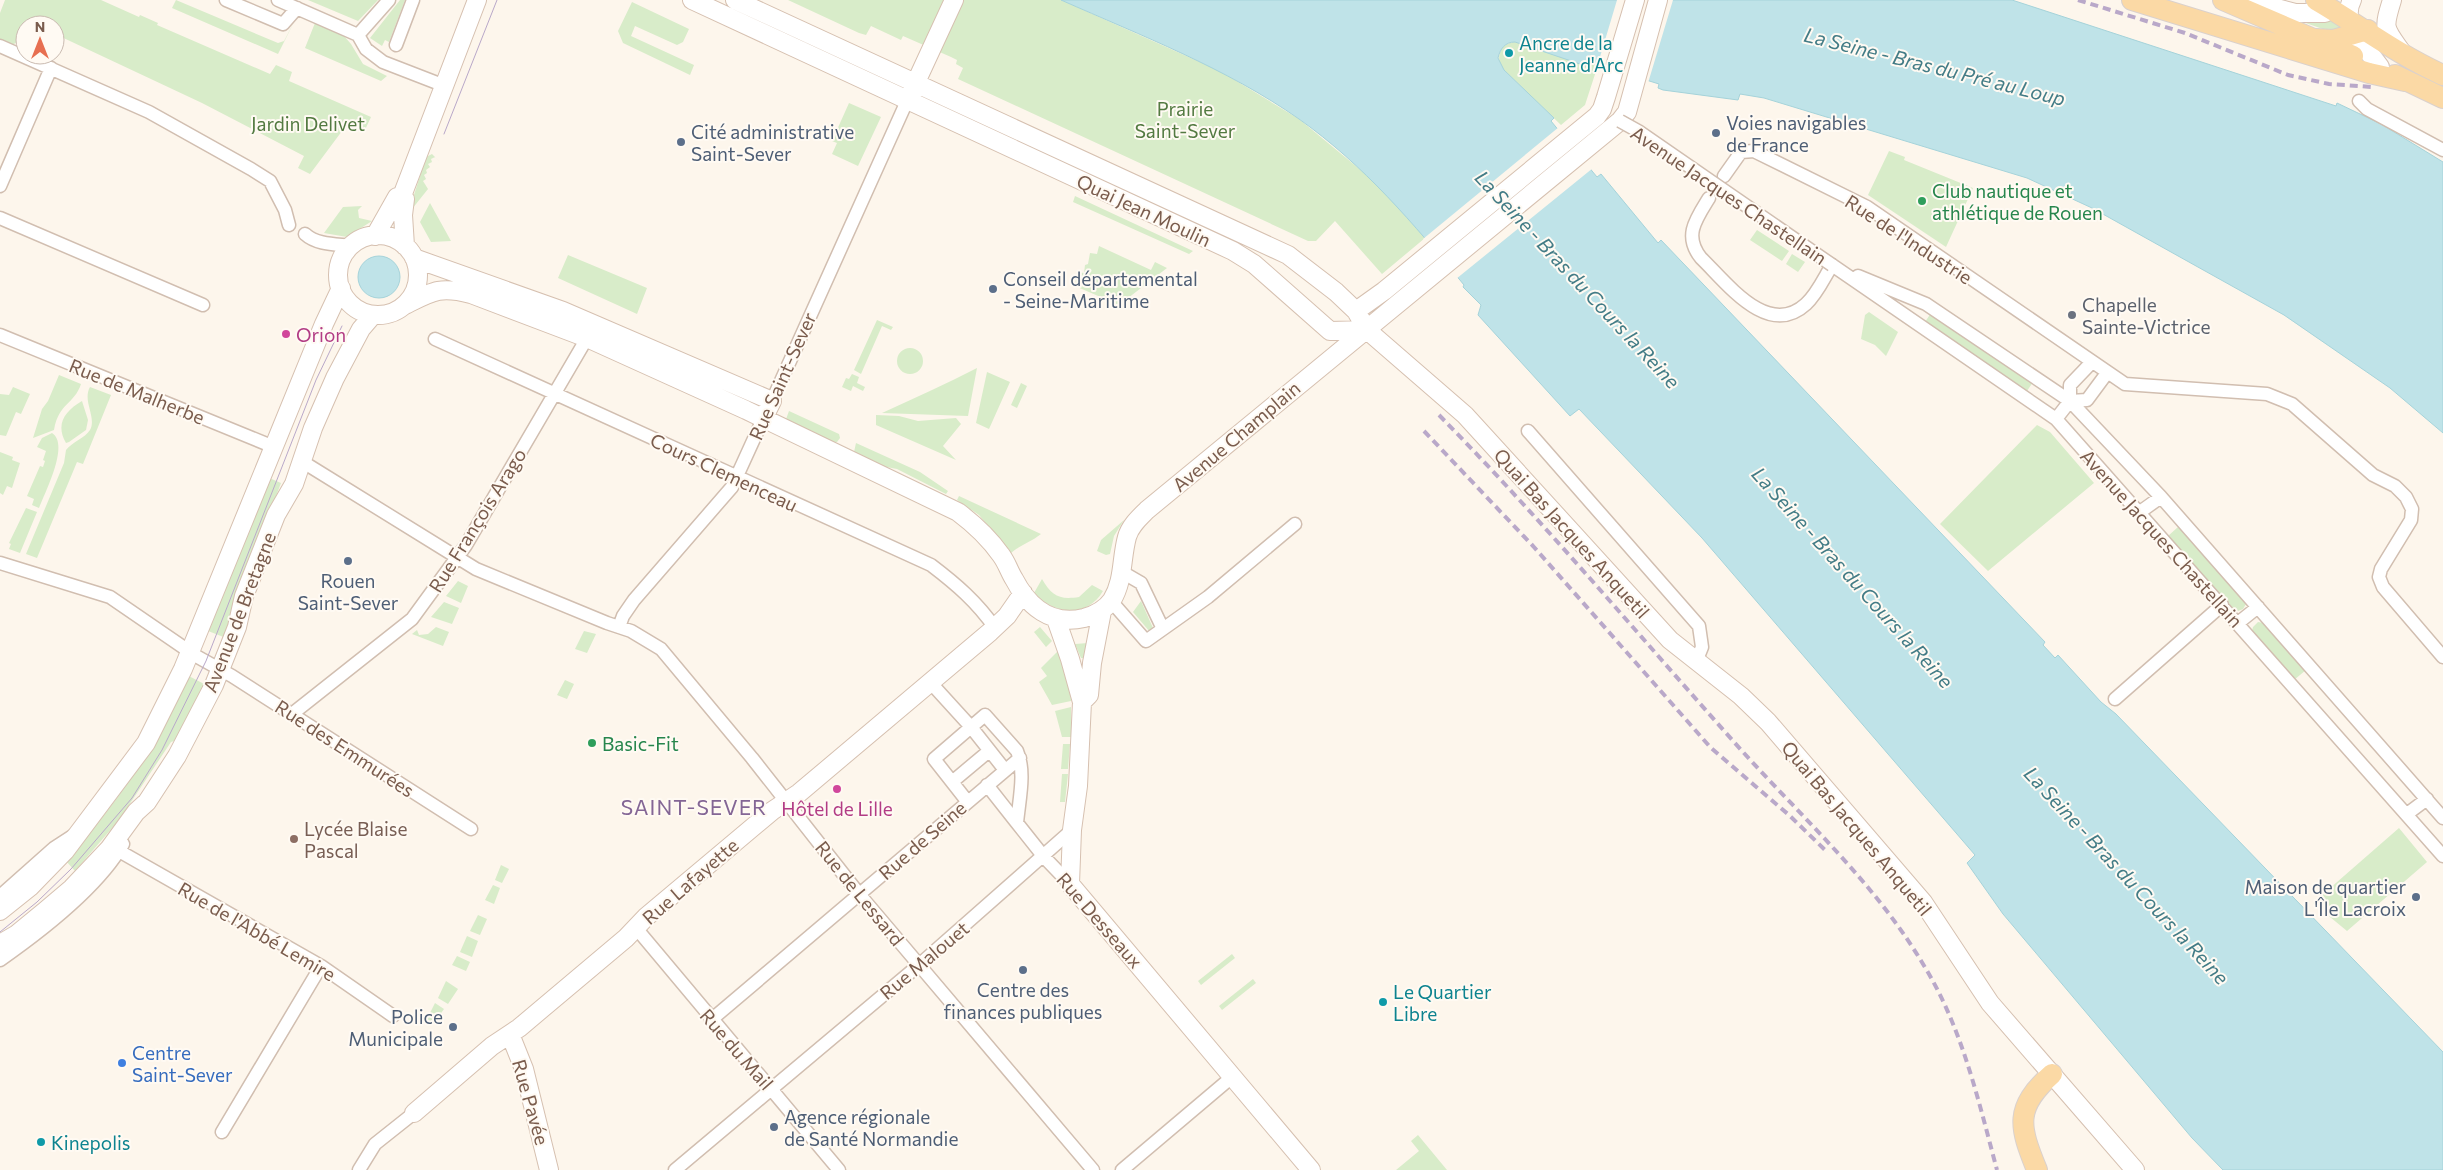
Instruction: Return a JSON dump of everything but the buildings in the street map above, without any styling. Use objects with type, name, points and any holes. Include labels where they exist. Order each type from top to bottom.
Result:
[{"type":"main road","points":[[2132,0],[2369,74],[2405,81]]},
{"type":"main road","points":[[2223,0],[2380,67],[2405,81],[2443,98]]},
{"type":"main road","points":[[2321,6],[2362,22],[2405,56],[2443,75]]},
{"type":"main road","points":[[2312,38],[2333,40],[2362,22]]},
{"type":"main road","points":[[2037,1170],[2024,1138],[2024,1115],[2034,1090],[2052,1074]]},
{"type":"street","points":[[226,0],[282,24],[297,8]]},
{"type":"street","points":[[278,0],[358,35],[366,49],[378,60],[446,86]]},
{"type":"street","points":[[358,35],[390,0]]},
{"type":"street","points":[[396,45],[413,0]]},
{"type":"street","points":[[402,196],[446,86],[477,0]]},
{"type":"street","name":"Quai Jean Moulin","points":[[692,0],[1233,251],[1268,275],[1330,331],[1367,330],[1356,311],[1336,292],[1288,255],[735,0]]},
{"type":"street","points":[[908,101],[954,0]]},
{"type":"street","points":[[1356,311],[1392,285],[1581,131],[1602,109],[1635,0]]},
{"type":"street","points":[[1620,121],[1627,112],[1658,0]]},
{"type":"street","points":[[2248,0],[2295,13],[2321,6]]},
{"type":"street","points":[[2380,67],[2362,22],[2392,0]]},
{"type":"street","points":[[0,46],[149,112],[228,155],[270,181],[285,210],[288,225]]},
{"type":"street","points":[[0,186],[51,68]]},
{"type":"street","name":"Rue Saint-Sever","points":[[619,627],[623,616],[634,600],[732,487],[908,101]]},
{"type":"street","points":[[2359,101],[2367,109],[2443,150]]},
{"type":"street","name":"Avenue Jacques Chastellain","points":[[1602,109],[1638,131],[2056,419],[2443,856]]},
{"type":"street","points":[[990,139],[998,121]]},
{"type":"street","name":"Avenue Champlain","points":[[1107,606],[1123,564],[1127,537],[1135,522],[1147,510],[1620,121]]},
{"type":"street","name":"Rue de l'Industrie","points":[[1724,176],[1741,152],[1754,151],[1858,203],[2124,384],[2267,394],[2286,399],[2301,409],[2374,475],[2395,486],[2406,497],[2412,509],[2411,520],[2380,569],[2379,577],[2383,587],[2443,657]]},
{"type":"street","points":[[376,236],[397,196],[402,196]]},
{"type":"street","points":[[402,196],[405,199],[403,214],[410,252],[418,274],[418,284],[405,305]]},
{"type":"street","points":[[1709,198],[1692,227],[1691,239],[1695,250],[1701,258],[1760,311],[1780,315],[1800,308],[1810,300],[1834,267]]},
{"type":"street","points":[[0,218],[203,305]]},
{"type":"street","points":[[772,401],[563,311],[410,252],[390,237],[376,236],[363,239],[352,246],[340,265],[341,288],[347,299],[356,308],[373,315],[388,314],[434,290],[455,290],[499,303],[587,338],[929,496],[958,512],[985,535],[1006,562],[1023,593],[1037,609],[1056,620],[1077,620],[1107,606]]},
{"type":"street","points":[[308,237],[352,246]]},
{"type":"street","points":[[1268,275],[1288,255]]},
{"type":"street","name":"Avenue Jacques Chastellain","points":[[1834,267],[1926,304],[2070,401],[2160,497],[2443,818]]},
{"type":"street","name":"Avenue de Bretagne","points":[[0,911],[30,887],[65,851],[146,743],[190,652],[341,288]]},
{"type":"street","name":"Avenue de Bretagne","points":[[0,944],[24,928],[72,888],[109,849],[136,812],[147,802],[177,756],[214,685],[237,627],[244,596],[276,515],[294,484],[310,437],[335,378],[361,329],[373,315]]},
{"type":"street","name":"Quai Bas Jacques Anquetil","points":[[1367,330],[1479,431],[1670,640],[1741,696],[1768,722],[1917,894],[1990,1003],[2135,1170]]},
{"type":"street","name":"Rue de Malherbe","points":[[0,335],[274,447]]},
{"type":"street","name":"Rue François Arago","points":[[292,714],[412,619],[457,558],[587,338]]},
{"type":"street","name":"Cours Clemenceau","points":[[435,339],[931,566],[956,584],[978,605],[995,628]]},
{"type":"street","points":[[2056,419],[2070,401],[2070,385],[2092,362]]},
{"type":"street","points":[[2070,401],[2087,400],[2107,373]]},
{"type":"street","name":"Quai Bas Jacques Anquetil","points":[[1528,431],[1699,626],[1702,647],[1696,662]]},
{"type":"street","name":"Rue de Lessard","points":[[303,462],[476,569],[607,624],[619,627],[661,649],[859,894],[1093,1170]]},
{"type":"street","points":[[2140,512],[2160,497]]},
{"type":"street","points":[[1107,606],[1146,641],[1208,597],[1295,524]]},
{"type":"street","points":[[0,563],[110,597],[190,652]]},
{"type":"street","points":[[1123,564],[1141,583],[1163,629]]},
{"type":"street","name":"Rue Lafayette","points":[[359,1170],[375,1144],[492,1046],[510,1034],[646,918],[995,628],[1023,593]]},
{"type":"street","points":[[2115,699],[2222,605]]},
{"type":"street","points":[[1082,702],[1089,695],[1092,663],[1107,606]]},
{"type":"street","points":[[2238,623],[2258,607]]},
{"type":"street","points":[[1056,620],[1070,659],[1082,702],[1078,786],[1072,830],[1070,884]]},
{"type":"street","name":"Rue des Emmurées","points":[[190,652],[292,714],[471,828]]},
{"type":"street","points":[[930,682],[971,727],[1004,770]]},
{"type":"street","points":[[967,801],[934,759],[985,715],[1017,751],[1020,758],[1022,768],[1017,823]]},
{"type":"street","points":[[952,782],[989,751]]},
{"type":"street","name":"Rue de Seine","points":[[711,1020],[1020,758]]},
{"type":"street","name":"Rue Desseaux","points":[[987,785],[1044,857],[1070,884],[1311,1170]]},
{"type":"street","points":[[2407,814],[2426,799]]},
{"type":"street","points":[[0,960],[68,905],[103,872],[119,850],[147,802]]},
{"type":"street","points":[[0,896],[54,848],[82,830]]},
{"type":"street","name":"Rue Malouet","points":[[680,1169],[771,1088],[920,965],[1044,857],[1072,830]]},
{"type":"street","name":"Rue de l'Abbé Lemire","points":[[119,850],[321,966],[393,1016]]},
{"type":"street","name":"Rue du Mail","points":[[636,928],[711,1020],[771,1088],[839,1170]]},
{"type":"street","points":[[222,1132],[321,966]]},
{"type":"street","name":"Rue Pavée","points":[[510,1034],[524,1069],[549,1170]]},
{"type":"street","points":[[1122,1170],[1232,1077]]},
{"type":"green space","name":"Jardin Delivet","points":[[5,0],[101,0],[139,17],[140,15],[158,23],[157,25],[270,74],[276,65],[292,72],[289,81],[371,117],[364,132],[345,127],[310,174],[298,168],[304,156],[202,103],[65,39],[65,15],[15,15],[15,43],[9,48],[0,43],[0,13]]},
{"type":"green space","points":[[176,0],[278,43],[284,41],[295,20],[278,54],[172,8]]},
{"type":"green space","points":[[308,0],[378,0],[358,21]]},
{"type":"green space","points":[[400,0],[405,0],[389,42],[385,40],[382,46],[370,38]]},
{"type":"green space","name":"Prairie Saint-Sever","points":[[788,0],[1061,0],[1220,71],[1299,119],[1374,181],[1425,238],[1382,274],[1335,221],[1316,241],[1308,241],[958,79],[963,68],[956,64],[957,60],[951,57],[903,36],[901,40],[871,26],[866,35],[859,33]]},
{"type":"green space","points":[[632,2],[689,29],[683,42],[677,45],[635,26],[631,36],[694,65],[690,75],[623,43],[618,31]]},
{"type":"green space","points":[[2332,17],[2345,29],[2334,33],[2300,21]]},
{"type":"green space","points":[[315,23],[344,36],[363,64],[387,76],[381,81],[305,48]]},
{"type":"green space","points":[[1515,42],[1588,66],[1590,63],[1598,65],[1585,105],[1561,125],[1501,67],[1499,58],[1501,50],[1506,45]]},
{"type":"green space","points":[[849,103],[881,117],[858,166],[832,154],[837,143],[832,141]]},
{"type":"green space","name":"Club nautique et athlétique de Rouen","points":[[1889,151],[1905,157],[1904,160],[1973,188],[1946,247],[1868,195]]},
{"type":"green space","points":[[432,154],[435,157],[428,164],[430,167],[426,170],[427,173],[424,175],[426,179],[423,181],[428,189],[412,209],[413,198],[426,157]]},
{"type":"green space","points":[[1075,196],[1193,251],[1189,254],[1073,202]]},
{"type":"green space","points":[[430,203],[451,241],[431,242],[420,222]]},
{"type":"green space","points":[[362,206],[358,210],[359,218],[372,221],[347,237],[324,233],[343,207]]},
{"type":"green space","points":[[1757,230],[1789,251],[1782,261],[1750,240]]},
{"type":"green space","points":[[1099,246],[1151,270],[1155,262],[1167,268],[1119,305],[1075,286],[1077,272],[1084,273],[1090,253],[1097,254]]},
{"type":"green space","points":[[1792,254],[1805,262],[1798,272],[1786,264]]},
{"type":"green space","points":[[568,255],[647,288],[637,314],[558,278]]},
{"type":"green space","points":[[1869,312],[1898,332],[1886,356],[1875,345],[1861,339],[1865,315]]},
{"type":"green space","points":[[1931,313],[2033,382],[2027,391],[1925,322]]},
{"type":"green space","points":[[877,320],[893,327],[891,330],[882,326],[861,374],[854,370]]},
{"type":"green space","points":[[910,348],[919,352],[923,361],[919,370],[910,374],[901,370],[897,361],[901,352]]},
{"type":"green space","points":[[977,368],[968,416],[882,413],[942,385]]},
{"type":"green space","points":[[987,372],[1010,382],[989,429],[976,423]]},
{"type":"green space","points":[[852,374],[859,377],[857,383],[865,387],[863,391],[853,386],[851,391],[842,387],[846,378],[849,379]]},
{"type":"green space","points":[[59,375],[81,384],[75,396],[59,414],[54,430],[33,438],[42,409],[48,401]]},
{"type":"green space","points":[[1021,383],[1027,386],[1017,408],[1011,405]]},
{"type":"green space","points":[[13,387],[30,394],[21,414],[16,412],[6,436],[0,435],[0,394],[9,395]]},
{"type":"green space","points":[[90,387],[111,395],[83,464],[77,462],[37,558],[26,554],[64,463],[66,450],[88,433],[92,425],[88,398]]},
{"type":"green space","points":[[82,401],[88,420],[86,430],[66,443],[61,430],[62,424],[71,409]]},
{"type":"green space","points":[[789,411],[839,434],[840,438],[837,442],[830,443],[785,422]]},
{"type":"green space","points":[[876,415],[899,416],[918,421],[956,418],[961,424],[943,446],[956,460],[876,425]]},
{"type":"green space","points":[[2037,425],[2050,432],[2094,483],[1988,571],[1940,524]]},
{"type":"green space","points":[[52,433],[57,439],[57,457],[39,508],[32,505],[34,499],[27,496],[40,466],[43,467],[45,461],[43,460],[46,451],[37,447],[42,438]]},
{"type":"green space","points":[[856,443],[920,472],[948,491],[946,494],[897,469],[876,465],[854,452]]},
{"type":"green space","points":[[0,452],[13,457],[12,460],[20,463],[12,488],[7,486],[3,495],[0,493]]},
{"type":"green space","points":[[267,477],[281,483],[237,599],[226,638],[203,629]]},
{"type":"green space","points":[[959,496],[1041,534],[1011,553],[979,515],[957,500]]},
{"type":"green space","points":[[26,508],[37,512],[20,553],[9,549],[11,544],[9,543]]},
{"type":"green space","points":[[1124,520],[1114,536],[1110,554],[1106,555],[1097,551],[1101,540]]},
{"type":"green space","points":[[2178,527],[2244,600],[2246,604],[2243,609],[2238,611],[2232,609],[2168,536]]},
{"type":"green space","points":[[1042,579],[1053,593],[1066,598],[1079,597],[1092,585],[1103,591],[1088,606],[1070,610],[1060,609],[1042,600],[1034,593]]},
{"type":"green space","points":[[458,581],[468,586],[461,603],[446,596]]},
{"type":"green space","points":[[1141,601],[1153,628],[1150,632],[1133,612]]},
{"type":"green space","points":[[444,602],[459,608],[452,624],[431,617]]},
{"type":"green space","points":[[2258,622],[2264,623],[2306,670],[2294,680],[2252,631]]},
{"type":"green space","points":[[436,627],[449,632],[443,646],[412,634],[417,630],[419,635],[428,634]]},
{"type":"green space","points":[[1040,627],[1052,641],[1046,647],[1034,632]]},
{"type":"green space","points":[[584,631],[596,634],[587,653],[575,649]]},
{"type":"green space","points":[[1088,643],[1084,658],[1081,658],[1075,644]]},
{"type":"green space","points":[[1059,650],[1070,686],[1071,701],[1052,705],[1039,682],[1047,676],[1041,668]]},
{"type":"green space","points":[[185,674],[206,685],[177,740],[171,742],[119,820],[75,871],[66,861],[91,832],[137,770],[165,722]]},
{"type":"green space","points":[[565,680],[574,684],[567,699],[557,695]]},
{"type":"green space","points":[[1071,707],[1071,737],[1062,737],[1055,711]]},
{"type":"green space","points":[[1063,744],[1070,744],[1068,769],[1061,769]]},
{"type":"green space","points":[[1062,774],[1068,774],[1065,802],[1060,802]]},
{"type":"green space","points":[[2399,828],[2427,862],[2347,931],[2313,903]]},
{"type":"green space","points":[[501,865],[509,869],[502,883],[495,880]]},
{"type":"green space","points":[[493,885],[500,888],[494,904],[485,900]]},
{"type":"green space","points":[[478,915],[487,919],[480,935],[470,931]]},
{"type":"green space","points":[[467,936],[478,941],[472,957],[460,952]]},
{"type":"green space","points":[[1232,954],[1235,958],[1201,985],[1198,981]]},
{"type":"green space","points":[[457,956],[470,962],[466,971],[452,965]]},
{"type":"green space","points":[[1253,979],[1256,983],[1222,1010],[1219,1006]]},
{"type":"green space","points":[[446,981],[458,989],[448,1004],[438,998]]},
{"type":"green space","points":[[435,1003],[444,1009],[434,1023],[427,1019]]},
{"type":"green space","points":[[1418,1135],[1447,1170],[1396,1170],[1419,1151],[1411,1141]]},
{"type":"water","points":[[1061,0],[2012,0],[2336,106],[2337,103],[2381,124],[2443,162],[2443,433],[2390,388],[2284,315],[2092,208],[2027,178],[1764,98],[1740,94],[1738,100],[1663,90],[1658,88],[1659,84],[1590,63],[1589,67],[1515,42],[1508,43],[1500,52],[1498,58],[1504,70],[1554,118],[1551,121],[1597,177],[1601,174],[1658,243],[1661,240],[2045,642],[2043,645],[2055,658],[2058,655],[2101,702],[2116,714],[2443,1052],[2443,1170],[2223,1170],[2192,1138],[2003,914],[1967,863],[1975,855],[1702,538],[1579,409],[1570,416],[1478,315],[1481,305],[1463,287],[1464,285],[1387,196],[1323,137],[1271,101],[1213,68]]},
{"type":"water","points":[[383,256],[391,259],[397,265],[400,277],[397,289],[391,295],[375,298],[367,295],[361,289],[358,273],[361,265],[367,259]]},
{"type":"pier","points":[[1617,0],[1673,0],[1648,83],[1597,67]]},
{"type":"pier","points":[[1559,127],[1593,168],[1456,279],[1423,239]]},
{"type":"tram line","points":[[444,134],[497,0]]},
{"type":"tram line","points":[[0,932],[37,902],[71,869],[132,798],[162,750],[206,661],[316,380],[342,326]]},
{"type":"railway","points":[[2078,0],[2185,33],[2288,75],[2329,84],[2372,87]]},
{"type":"railway","points":[[1439,415],[1515,495],[1758,769],[1834,849],[1903,933],[1937,988],[1959,1038],[1976,1090],[1997,1170]]},
{"type":"railway","points":[[1424,431],[1533,546],[1711,748],[1789,815],[1825,850]]},
{"type":"place","name":"Ancre de la Jeanne d'Arc","points":[[1509,53]]},
{"type":"place","name":"Voies navigables de France","points":[[1716,133]]},
{"type":"place","name":"Cité administrative Saint-Sever","points":[[681,142]]},
{"type":"place","name":"Club nautique et athlétique de Rouen","points":[[1922,201]]},
{"type":"place","name":"Conseil départemental - Seine-Maritime","points":[[993,289]]},
{"type":"place","name":"Chapelle Sainte-Victrice","points":[[2072,315]]},
{"type":"place","name":"Orion","points":[[286,334]]},
{"type":"place","name":"Rouen Saint-Sever","points":[[348,561]]},
{"type":"place","name":"Basic-Fit","points":[[592,743]]},
{"type":"place","name":"Hôtel de Lille","points":[[837,789]]},
{"type":"place","name":"Lycée Blaise Pascal","points":[[294,839]]},
{"type":"place","name":"Maison de quartier L'Île Lacroix","points":[[2416,897]]},
{"type":"place","name":"Centre des finances publiques","points":[[1023,970]]},
{"type":"place","name":"Le Quartier Libre","points":[[1383,1002]]},
{"type":"place","name":"Police Municipale","points":[[453,1027]]},
{"type":"place","name":"Centre Saint-Sever","points":[[122,1063]]},
{"type":"place","name":"Agence régionale de Santé Normandie","points":[[774,1127]]},
{"type":"place","name":"Kinepolis","points":[[41,1142]]},
{"type":"district","name":"SAINT-SEVER","points":[[694,806]]},
{"type":"water label","name":"La Seine - Bras du Pré au Loup","points":[[1935,66]]},
{"type":"water label","name":"La Seine - Bras du Cours la Reine","points":[[1578,279]]},
{"type":"water label","name":"La Seine - Bras du Cours la Reine","points":[[1853,577]]},
{"type":"water label","name":"La Seine - Bras du Cours la Reine","points":[[2127,875]]}]
